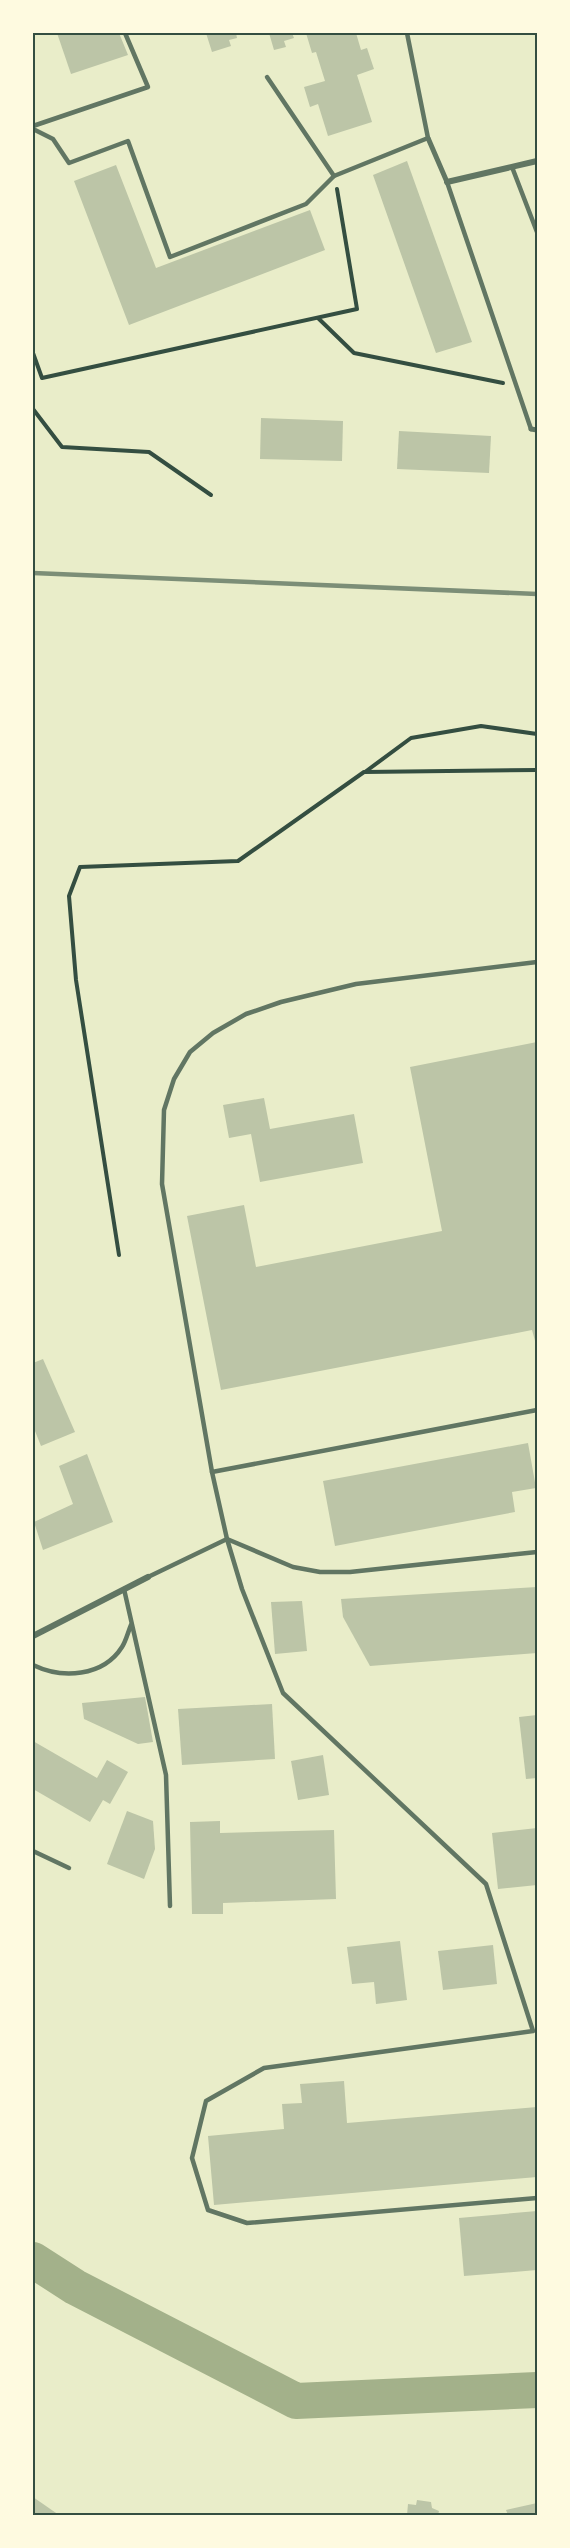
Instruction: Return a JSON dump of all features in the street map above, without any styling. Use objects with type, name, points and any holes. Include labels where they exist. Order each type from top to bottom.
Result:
[{"type":"street","points":[[428,138],[447,182],[537,161]]},
{"type":"street","points":[[33,1636],[148,1577]]},
{"type":"lane","points":[[33,128],[148,87],[125,33]]},
{"type":"lane","points":[[33,128],[53,139],[69,163],[128,141],[170,257],[306,204],[334,176],[428,138],[407,33]]},
{"type":"lane","points":[[267,77],[334,176]]},
{"type":"lane","points":[[512,167],[537,232]]},
{"type":"lane","points":[[447,182],[516,386],[534,430]]},
{"type":"lane","points":[[537,962],[356,984],[282,1002],[246,1014],[213,1032],[190,1052],[174,1079],[164,1110],[162,1184],[212,1472],[228,1539],[242,1589],[284,1693],[486,1884],[533,2031],[264,2068],[206,2101],[192,2158],[208,2210],[247,2223],[537,2198]]},
{"type":"lane","points":[[212,1472],[537,1410]]},
{"type":"lane","points":[[148,1577],[228,1539],[293,1567],[320,1572],[350,1572],[537,1552]]},
{"type":"lane","points":[[124,1589],[166,1775],[170,1906]]},
{"type":"lane","points":[[33,1665],[46,1672],[73,1674],[105,1665],[122,1647],[131,1624]]},
{"type":"lane","points":[[33,1851],[69,1868]]},
{"type":"path","points":[[33,353],[42,378],[357,309],[334,176]]},
{"type":"path","points":[[317,318],[354,353],[516,386]]},
{"type":"path","points":[[33,410],[62,447],[149,452],[211,495]]},
{"type":"path","points":[[119,1255],[76,980],[69,896],[80,867],[238,861],[411,738],[481,726],[537,734]]},
{"type":"path","points":[[364,772],[537,770]]},
{"type":"building","points":[[57,33],[119,33],[128,55],[71,74]]},
{"type":"building","points":[[206,33],[236,33],[237,38],[229,40],[231,46],[212,52]]},
{"type":"building","points":[[269,33],[292,33],[294,38],[284,41],[286,47],[274,50]]},
{"type":"building","points":[[306,33],[356,33],[361,50],[367,48],[374,69],[357,75],[372,122],[328,136],[318,104],[310,107],[304,87],[325,81],[316,52],[312,53]]},
{"type":"building","points":[[407,161],[472,342],[436,353],[373,175]]},
{"type":"building","points":[[116,165],[156,268],[310,210],[325,250],[129,325],[74,181]]},
{"type":"building","points":[[261,418],[343,421],[342,461],[260,459]]},
{"type":"building","points":[[399,431],[491,436],[489,473],[397,469]]},
{"type":"building","points":[[537,1042],[537,1348],[532,1330],[221,1390],[187,1216],[244,1205],[256,1267],[442,1231],[410,1067]]},
{"type":"building","points":[[264,1098],[270,1129],[354,1114],[363,1163],[260,1182],[251,1134],[229,1138],[223,1105]]},
{"type":"building","points":[[43,1359],[75,1432],[41,1446],[33,1426],[33,1363]]},
{"type":"building","points":[[528,1443],[536,1488],[512,1492],[515,1512],[335,1546],[323,1481]]},
{"type":"building","points":[[87,1454],[113,1522],[43,1550],[34,1522],[73,1504],[59,1466]]},
{"type":"building","points":[[537,1587],[537,1653],[370,1666],[343,1617],[341,1599]]},
{"type":"building","points":[[302,1601],[307,1651],[275,1654],[271,1602]]},
{"type":"building","points":[[145,1697],[153,1742],[138,1744],[84,1719],[82,1703]]},
{"type":"building","points":[[272,1704],[275,1759],[182,1765],[178,1709]]},
{"type":"building","points":[[537,1715],[537,1778],[526,1779],[519,1717]]},
{"type":"building","points":[[33,1741],[97,1778],[107,1760],[128,1772],[110,1804],[103,1800],[90,1822],[33,1789]]},
{"type":"building","points":[[323,1755],[329,1795],[298,1800],[291,1761]]},
{"type":"building","points":[[127,1811],[153,1821],[155,1849],[144,1879],[107,1864]]},
{"type":"building","points":[[220,1821],[220,1833],[334,1830],[336,1899],[223,1903],[223,1914],[192,1914],[190,1822]]},
{"type":"building","points":[[537,1828],[537,1885],[498,1889],[492,1833]]},
{"type":"building","points":[[400,1941],[407,2000],[376,2004],[374,1982],[352,1984],[347,1947]]},
{"type":"building","points":[[493,1945],[497,1984],[443,1990],[438,1951]]},
{"type":"building","points":[[344,2081],[347,2123],[537,2107],[537,2177],[214,2205],[208,2136],[284,2129],[282,2104],[302,2103],[300,2084]]},
{"type":"building","points":[[537,2211],[537,2270],[464,2276],[459,2218]]},
{"type":"building","points":[[33,2497],[59,2515],[33,2515]]},
{"type":"building","points":[[417,2500],[431,2502],[432,2508],[439,2511],[438,2515],[407,2515],[408,2504],[416,2505]]},
{"type":"building","points":[[537,2503],[537,2515],[508,2515],[506,2510]]},
{"type":"waterway","points":[[33,2260],[75,2287],[296,2401],[537,2390]]},
{"type":"railway","points":[[33,573],[537,594]]}]
